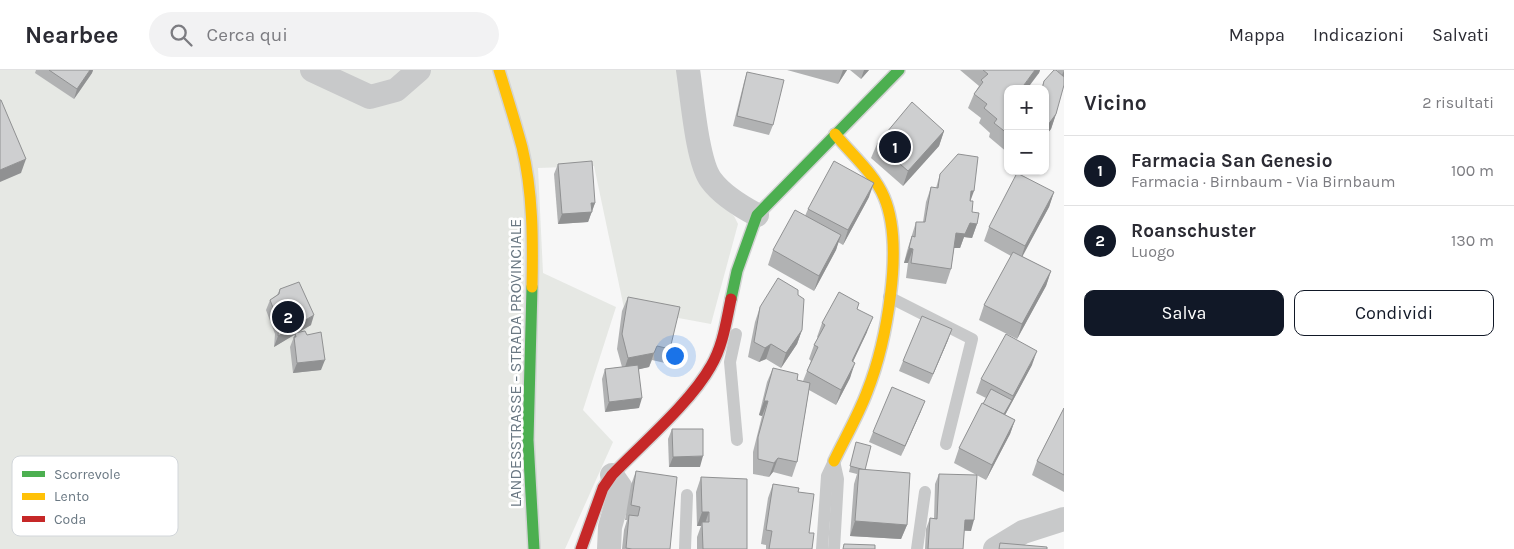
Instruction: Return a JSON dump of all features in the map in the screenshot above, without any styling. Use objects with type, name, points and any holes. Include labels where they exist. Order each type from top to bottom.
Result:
[{"type":"street","points":[[312,70],[370,97],[396,90],[419,70]]},
{"type":"street","name":"LANDESSTRASSE - STRADA PROVINCIALE","points":[[499,70],[522,148],[533,237],[528,440],[534,549]]},
{"type":"street","points":[[688,70],[703,163],[710,179],[722,192],[757,215]]},
{"type":"street","points":[[581,549],[603,488],[612,475],[692,392],[711,366],[722,340],[737,270],[757,215],[898,70]]},
{"type":"street","points":[[834,461],[870,386],[883,336],[889,297],[893,233],[885,198],[873,179],[835,134]]},
{"type":"street","points":[[609,549],[610,527],[621,488],[612,475]]},
{"type":"street","points":[[995,549],[1023,532],[1064,519]]},
{"type":"lane","points":[[737,270],[748,279],[730,362],[737,440]]},
{"type":"lane","points":[[889,297],[972,338],[946,444]]},
{"type":"lane","points":[[822,549],[827,476],[834,461]]},
{"type":"lane","points":[[834,461],[838,479],[834,549]]},
{"type":"lane","points":[[917,549],[925,492]]},
{"type":"lane","points":[[685,549],[688,495]]},
{"type":"shaded area","points":[[0,70],[681,70],[705,189],[734,216],[738,224],[711,324],[624,308],[594,166],[538,168],[543,273],[616,307],[583,410],[613,442],[565,549],[0,549]]},
{"type":"building","points":[[49,70],[90,70],[77,89]]},
{"type":"building","points":[[983,70],[1035,70],[1024,85],[1004,85],[1004,131],[994,123],[997,119],[984,108],[987,104],[974,94],[983,82],[981,80],[988,74]]},
{"type":"building","points":[[1054,70],[1064,77],[1064,85],[1056,114],[1049,124],[1049,85],[1043,85],[1044,81]]},
{"type":"building","points":[[747,72],[784,80],[773,125],[737,116]]},
{"type":"building","points":[[0,100],[26,159],[0,170]]},
{"type":"building","points":[[912,102],[944,131],[908,171],[877,144]]},
{"type":"building","points":[[958,154],[978,157],[974,191],[971,191],[970,201],[973,201],[972,212],[979,213],[977,224],[970,223],[965,234],[956,233],[951,269],[911,263],[913,249],[909,248],[912,236],[915,237],[916,222],[925,222],[931,187],[938,188],[940,174]]},
{"type":"building","points":[[592,161],[595,203],[591,203],[592,212],[562,214],[558,164]]},
{"type":"building","points":[[834,161],[874,183],[848,230],[808,209]]},
{"type":"building","points":[[1016,175],[1021,175],[1054,192],[1025,246],[989,227]]},
{"type":"building","points":[[795,210],[841,235],[819,276],[773,250]]},
{"type":"building","points":[[1013,252],[1051,271],[1022,324],[984,305]]},
{"type":"building","points":[[778,278],[798,290],[798,295],[804,299],[802,330],[786,353],[771,344],[765,348],[754,342],[760,307]]},
{"type":"building","points":[[299,282],[314,315],[278,336],[279,323],[270,300],[279,294],[280,289]]},
{"type":"building","points":[[839,292],[859,303],[857,309],[873,317],[852,361],[855,363],[841,390],[807,371],[818,347],[814,345],[825,325],[822,323]]},
{"type":"building","points":[[628,297],[680,307],[670,349],[657,346],[654,353],[628,358],[622,334]]},
{"type":"building","points":[[922,316],[952,329],[933,374],[903,361]]},
{"type":"building","points":[[305,331],[307,335],[321,332],[325,360],[297,363],[295,333]]},
{"type":"building","points":[[1006,334],[1037,351],[1013,396],[981,379]]},
{"type":"building","points":[[638,365],[642,398],[609,402],[605,369]]},
{"type":"building","points":[[773,368],[798,374],[797,380],[810,383],[797,462],[778,458],[774,463],[758,459],[758,437],[768,401],[764,401]]},
{"type":"building","points":[[892,387],[925,401],[905,446],[873,432]]},
{"type":"building","points":[[991,389],[1012,400],[1004,414],[983,404]]},
{"type":"building","points":[[982,403],[1015,420],[992,465],[959,448]]},
{"type":"building","points":[[1064,408],[1064,475],[1037,461]]},
{"type":"building","points":[[672,429],[703,429],[703,456],[673,457]]},
{"type":"building","points":[[856,442],[871,446],[865,470],[850,466]]},
{"type":"building","points":[[859,469],[910,473],[907,525],[855,521]]},
{"type":"building","points":[[636,471],[677,477],[670,549],[626,548],[629,515],[638,516],[640,507],[631,505]]},
{"type":"building","points":[[939,474],[977,475],[974,520],[965,520],[963,549],[928,549],[930,518],[937,519]]},
{"type":"building","points":[[701,477],[747,479],[747,549],[703,549],[702,522],[709,522],[709,512],[702,512]]},
{"type":"building","points":[[773,484],[799,488],[798,492],[814,494],[809,533],[814,533],[812,549],[769,549],[772,531],[766,530]]},
{"type":"building","points":[[1000,543],[1047,547],[1047,549],[999,549]]},
{"type":"building","points":[[844,544],[875,545],[875,549],[843,549]]},
{"type":"traffic: fast","points":[[731,299],[737,271],[757,215],[899,70]]},
{"type":"traffic: fast","points":[[532,287],[528,440],[534,549]]},
{"type":"traffic: slow","points":[[499,70],[526,164],[532,234],[532,287]]},
{"type":"traffic: slow","points":[[834,461],[860,410],[874,372],[886,322],[893,268],[893,241],[890,217],[884,197],[868,172],[835,134]]},
{"type":"traffic: jam","points":[[581,549],[603,488],[612,475],[679,408],[711,366],[721,342],[731,299]]},
{"type":"place","name":"Farmacia San Genesio","points":[[895,147]]},
{"type":"place","name":"Roanschuster","points":[[288,317]]}]
